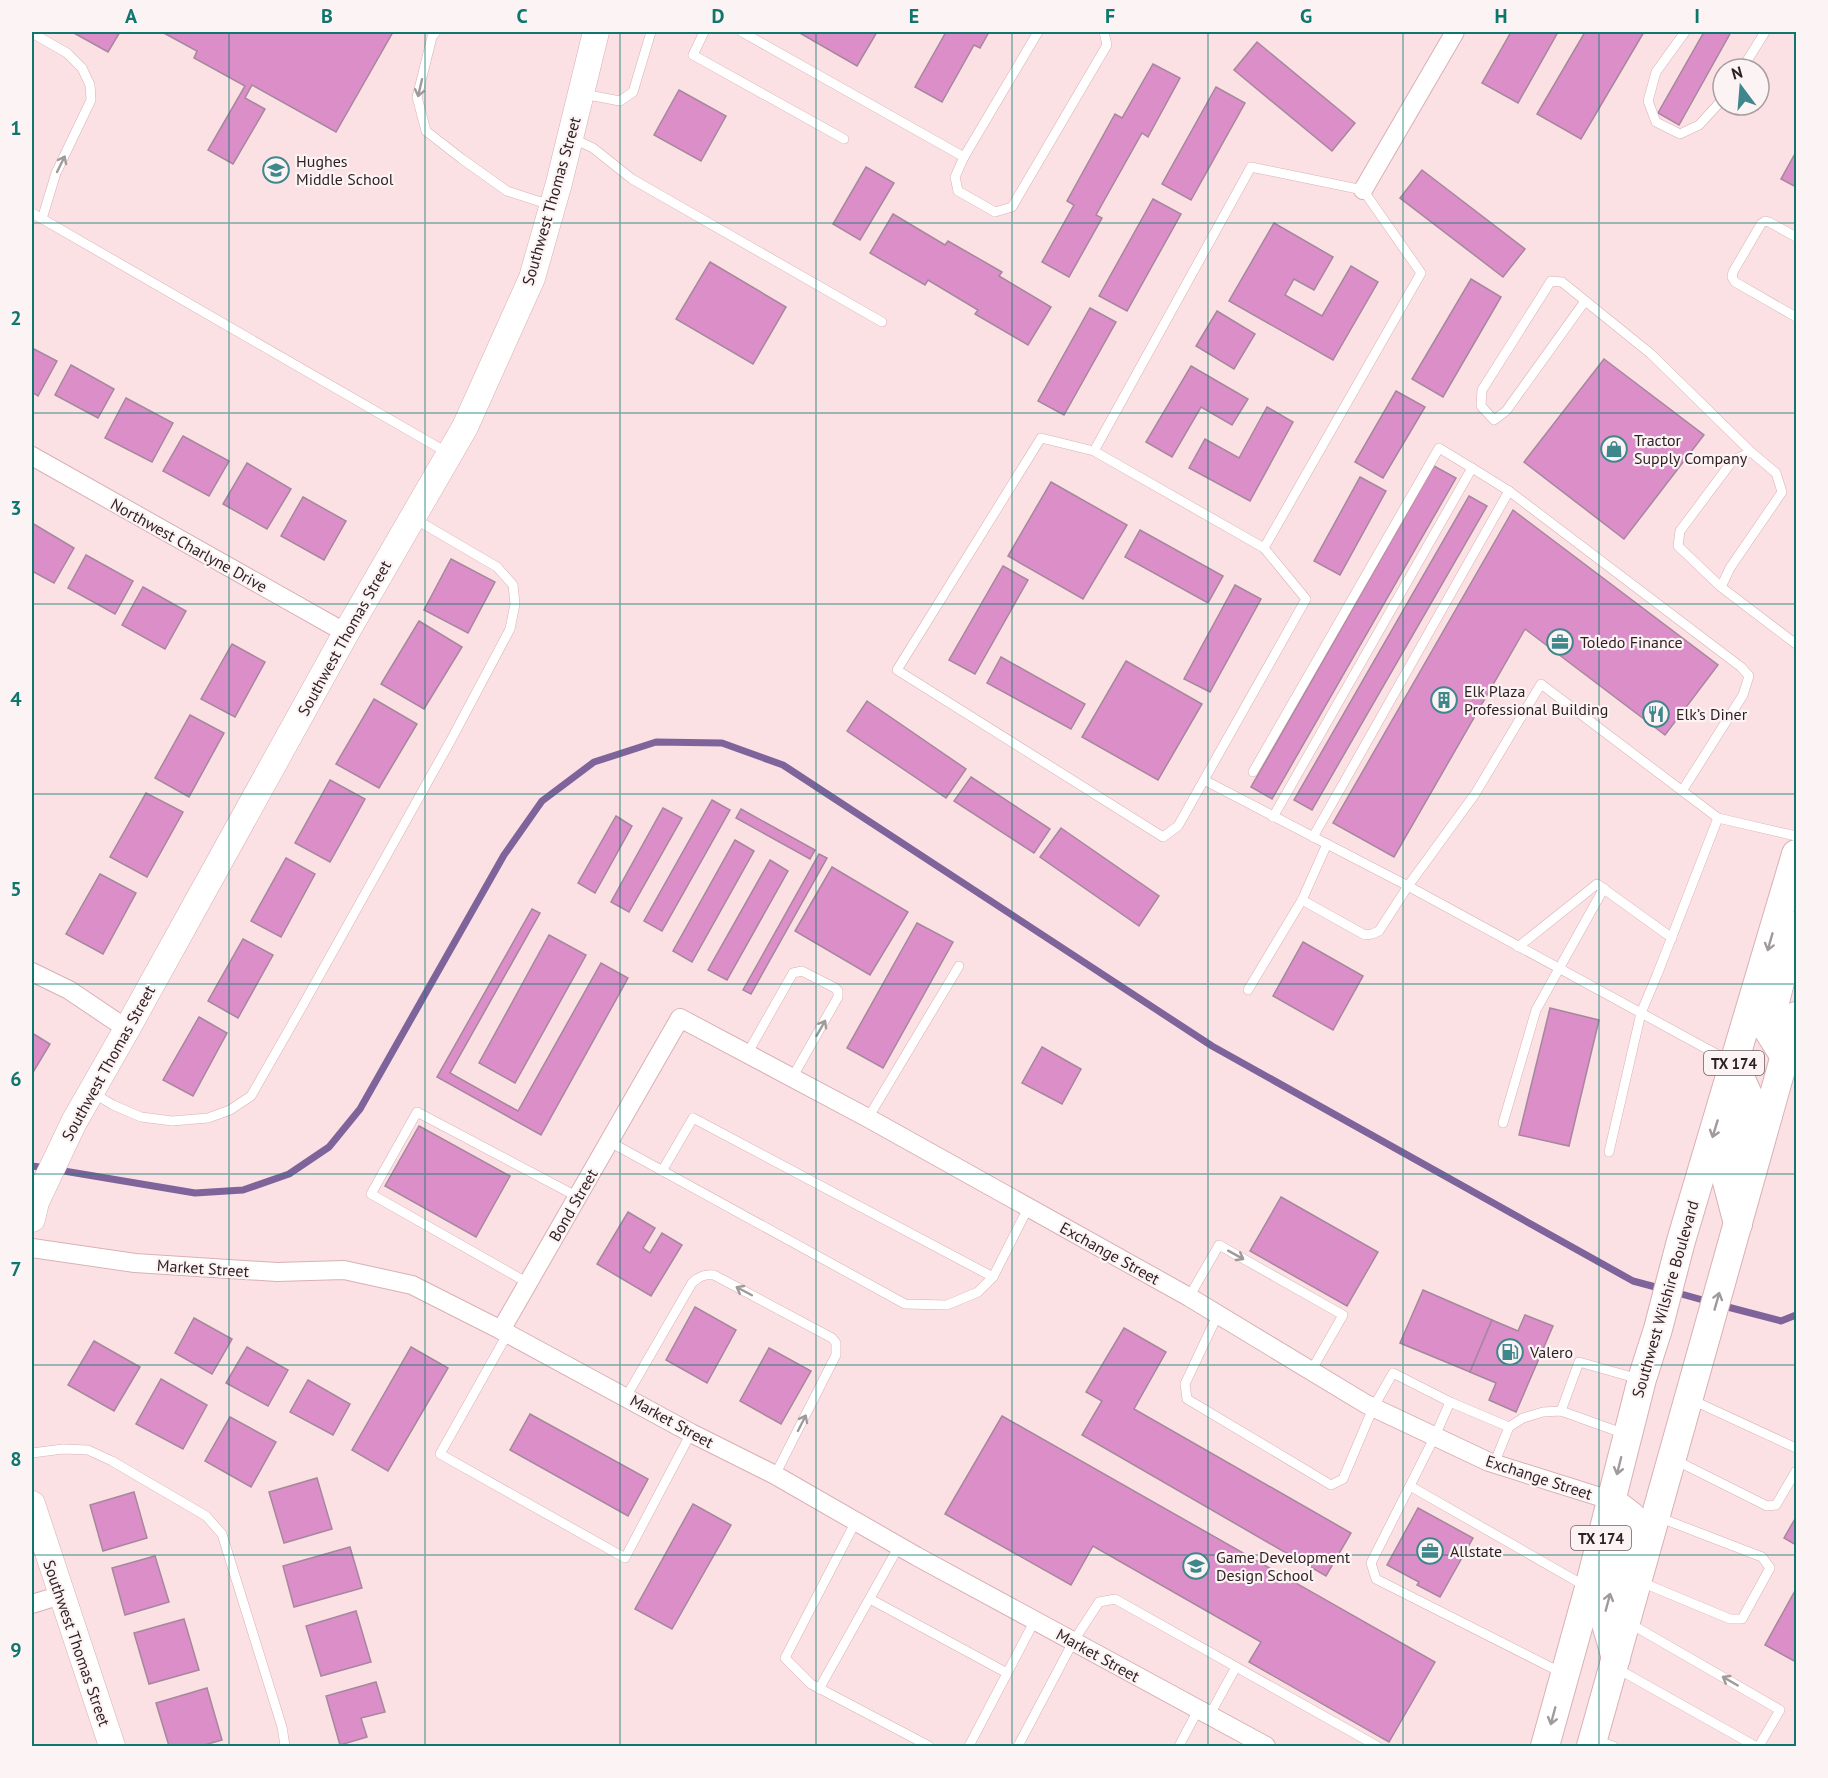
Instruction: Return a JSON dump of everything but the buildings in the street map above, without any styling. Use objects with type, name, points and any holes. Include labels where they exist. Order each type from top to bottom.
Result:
[{"type":"main road","name":"Southwest Wilshire Boulevard","points":[[1545,1746],[1642,1379],[1797,854]]},
{"type":"main road","points":[[1784,1074],[1768,1030],[1795,924],[1787,886]]},
{"type":"main road","name":"TX 174","points":[[1599,1744],[1615,1662],[1738,1224],[1784,1074],[1797,1016]]},
{"type":"main road","points":[[1734,1064],[1749,1097],[1726,1178],[1738,1224]]},
{"type":"main road","points":[[1610,1500],[1632,1516],[1605,1617],[1615,1662]]},
{"type":"street","name":"Southwest Thomas Street","points":[[34,1211],[57,1154],[91,1091],[346,633],[465,427],[532,278],[596,32]]},
{"type":"street","points":[[1363,190],[1455,32]]},
{"type":"street","name":"Northwest Charlyne Drive","points":[[32,456],[346,633]]},
{"type":"street","points":[[32,972],[69,990],[127,1029]]},
{"type":"street","name":"Exchange Street","points":[[646,1080],[680,1018],[868,1118],[1189,1297],[1373,1408],[1494,1464],[1610,1500]]},
{"type":"street","name":"Bond Street","points":[[505,1331],[528,1283],[646,1080]]},
{"type":"street","name":"Market Street","points":[[32,1248],[135,1263],[278,1272],[344,1270],[412,1285],[505,1331],[691,1433],[775,1475],[899,1546],[1264,1746]]},
{"type":"street","name":"Southwest Thomas Street","points":[[32,1504],[112,1746]]},
{"type":"street","points":[[32,1604],[61,1595]]},
{"type":"lane","points":[[436,32],[432,37],[417,97],[426,131],[507,191],[552,205]]},
{"type":"lane","points":[[581,93],[620,101],[633,92],[651,32]]},
{"type":"lane","points":[[704,32],[693,55],[844,139]]},
{"type":"lane","points":[[742,32],[964,157]]},
{"type":"lane","points":[[1038,32],[964,157],[955,177],[958,191],[995,212],[1012,207],[1107,45],[1104,32]]},
{"type":"lane","points":[[1685,32],[1656,72],[1648,101],[1656,122],[1680,134],[1699,125],[1711,112]]},
{"type":"lane","points":[[1749,57],[1765,32]]},
{"type":"lane","points":[[32,33],[67,53],[82,68],[90,85],[91,100],[56,173],[42,219]]},
{"type":"lane","points":[[570,137],[593,148],[632,180],[882,321]]},
{"type":"lane","points":[[1094,451],[1251,167],[1363,190],[1422,273],[1264,548]]},
{"type":"lane","points":[[32,213],[449,454]]},
{"type":"lane","points":[[1797,237],[1765,221],[1761,224],[1732,277],[1735,282],[1797,317]]},
{"type":"lane","points":[[1585,300],[1506,411],[1494,420],[1481,406],[1482,390],[1551,281],[1562,282],[1585,300],[1651,354],[1751,452],[1776,473],[1782,492],[1730,568],[1721,588]]},
{"type":"lane","points":[[1041,438],[1094,451],[1264,548],[1305,599],[1178,826],[1163,837],[897,670],[1041,438]]},
{"type":"lane","points":[[1253,772],[1439,448],[1509,491],[1741,667],[1749,676],[1743,695],[1682,791]]},
{"type":"lane","points":[[1751,452],[1733,460],[1680,531],[1678,546],[1721,588],[1797,644]]},
{"type":"lane","points":[[1273,817],[1472,468]]},
{"type":"lane","points":[[1313,837],[1509,491]]},
{"type":"lane","points":[[91,1091],[113,1105],[141,1118],[172,1121],[208,1118],[230,1110],[251,1096],[303,1005],[510,629],[515,604],[513,585],[497,567],[412,517]]},
{"type":"lane","points":[[1302,900],[1365,935],[1379,931],[1408,886],[1475,794],[1541,684],[1718,818],[1797,836]]},
{"type":"lane","points":[[1204,780],[1408,886],[1734,1064]]},
{"type":"lane","points":[[1609,1152],[1641,1014],[1718,818]]},
{"type":"lane","points":[[1248,990],[1302,900],[1327,844]]},
{"type":"lane","points":[[1518,947],[1597,884],[1672,938]]},
{"type":"lane","points":[[1503,1123],[1536,1010],[1604,888]]},
{"type":"lane","points":[[868,1118],[959,966]]},
{"type":"lane","points":[[747,1054],[793,973],[802,971],[835,988],[838,997],[792,1078]]},
{"type":"lane","points":[[528,1283],[371,1194],[417,1112],[578,1197]]},
{"type":"lane","points":[[662,1171],[693,1118],[993,1276]]},
{"type":"lane","points":[[610,1142],[905,1304],[947,1305],[978,1292],[993,1276],[1028,1208]]},
{"type":"lane","points":[[1189,1297],[1219,1245],[1343,1315],[1311,1371]]},
{"type":"lane","points":[[627,1397],[692,1283],[701,1276],[714,1275],[832,1338],[836,1343],[837,1355],[775,1475]]},
{"type":"lane","points":[[1218,1314],[1185,1384],[1187,1400],[1331,1485],[1343,1479],[1373,1408],[1393,1373],[1509,1428]]},
{"type":"lane","points":[[505,1331],[440,1454],[625,1558],[691,1433]]},
{"type":"lane","points":[[1561,1412],[1580,1362],[1642,1379]]},
{"type":"lane","points":[[1689,1399],[1797,1448]]},
{"type":"lane","points":[[1450,1402],[1371,1563],[1376,1579],[1564,1674]]},
{"type":"lane","points":[[1494,1464],[1509,1428],[1523,1418],[1543,1412],[1561,1412],[1627,1435]]},
{"type":"lane","points":[[32,1454],[63,1449],[88,1450],[112,1461],[206,1516],[222,1534],[282,1727],[285,1746]]},
{"type":"lane","points":[[1673,1459],[1767,1506],[1776,1505],[1797,1471]]},
{"type":"lane","points":[[1410,1486],[1588,1588]]},
{"type":"lane","points":[[1638,1581],[1730,1619],[1742,1619],[1770,1568],[1761,1557],[1657,1516]]},
{"type":"lane","points":[[856,1521],[785,1658],[819,1689],[929,1746]]},
{"type":"lane","points":[[819,1689],[899,1546]]},
{"type":"lane","points":[[870,1599],[1007,1673]]},
{"type":"lane","points":[[1018,1746],[1073,1642],[1099,1602],[1114,1599],[1377,1746]]},
{"type":"lane","points":[[969,1746],[1035,1620]]},
{"type":"lane","points":[[1615,1662],[1757,1746],[1780,1710],[1627,1622]]},
{"type":"lane","points":[[1179,1746],[1236,1667]]},
{"type":"waterway","points":[[58,1170],[195,1193],[243,1190],[289,1174],[329,1147],[360,1109],[504,855],[542,801],[594,762],[656,742],[722,743],[783,765],[1212,1046],[1633,1281],[1663,1289]]},
{"type":"waterway","points":[[32,1166],[47,1168]]},
{"type":"waterway","points":[[1674,1292],[1710,1302]]},
{"type":"waterway","points":[[1720,1305],[1781,1321],[1796,1315]]},
{"type":"place","name":"Hughes Middle School","points":[[276,170]]},
{"type":"place","name":"Tractor Supply Company","points":[[1614,449]]},
{"type":"place","name":"Toledo Finance","points":[[1560,642]]},
{"type":"place","name":"Elk Plaza Professional Building","points":[[1444,700]]},
{"type":"place","name":"Elk’s Diner","points":[[1656,714]]},
{"type":"place","name":"Valero","points":[[1510,1352]]},
{"type":"place","name":"Allstate","points":[[1430,1551]]},
{"type":"place","name":"Game Development Design School","points":[[1196,1566]]}]
